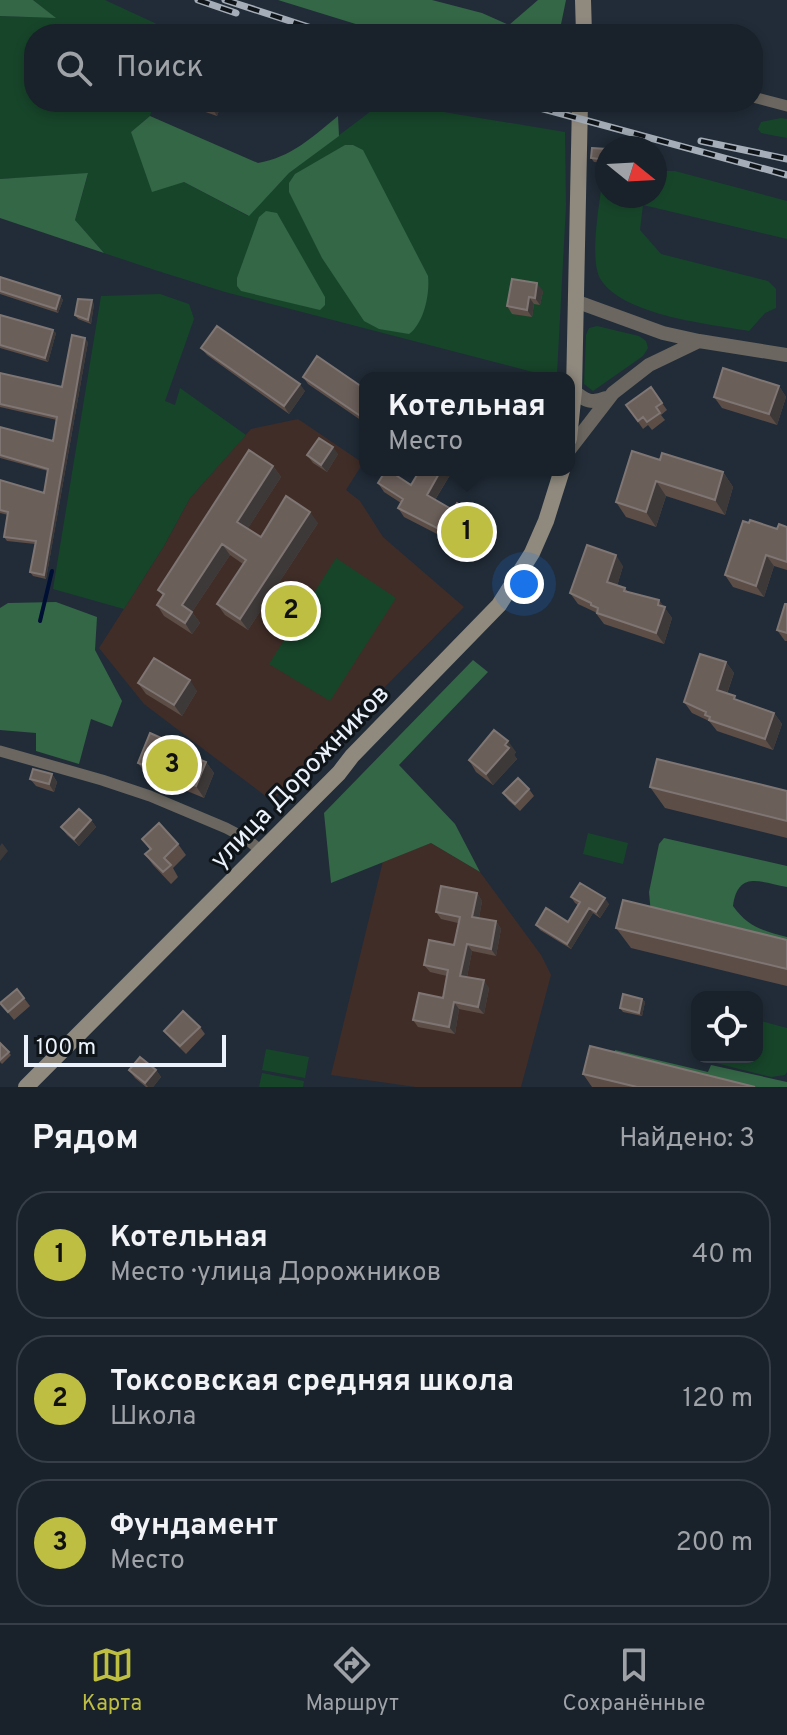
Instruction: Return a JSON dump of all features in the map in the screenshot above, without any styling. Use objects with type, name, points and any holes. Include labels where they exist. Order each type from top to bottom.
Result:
[{"type":"main road","points":[[583,0],[584,24]]},
{"type":"main road","points":[[574,372],[579,112]]},
{"type":"main road","name":"улица Дорожников","points":[[26,1087],[261,851],[499,605],[532,553],[560,476]]},
{"type":"street","points":[[763,100],[787,106]]},
{"type":"street","points":[[575,301],[663,333],[787,355]]},
{"type":"street","points":[[575,392],[588,401],[606,398],[649,365],[699,341]]},
{"type":"street","points":[[575,442],[606,398]]},
{"type":"street","points":[[0,751],[150,796],[226,828],[261,851]]},
{"type":"shaded area","points":[[298,419],[359,460],[359,469],[346,490],[360,501],[383,537],[464,607],[272,801],[144,704],[99,648],[164,546],[190,498],[251,429]]},
{"type":"shaded area","points":[[431,843],[480,872],[541,955],[551,975],[521,1087],[416,1087],[331,1075],[383,861]]},
{"type":"green space","points":[[0,0],[33,0],[56,18],[0,16]]},
{"type":"green space","points":[[33,0],[105,0],[157,24],[24,24],[24,112],[151,112],[131,132],[184,182],[248,216],[289,173],[370,112],[444,112],[565,132],[566,206],[557,372],[533,372],[225,292],[104,253],[75,220],[88,174],[0,179],[0,16],[55,18]]},
{"type":"green space","points":[[278,0],[432,0],[482,13],[507,24],[356,24]]},
{"type":"green space","points":[[538,0],[566,0],[561,24],[510,24]]},
{"type":"green space","points":[[150,116],[258,163],[291,151],[338,116],[339,136],[289,173],[249,216],[184,182],[152,192],[131,132]]},
{"type":"green space","points":[[787,119],[787,138],[761,133],[758,129],[761,122]]},
{"type":"green space","points":[[345,145],[363,150],[428,276],[425,308],[419,323],[409,334],[379,329],[364,321],[322,258],[289,192],[289,183],[295,174]]},
{"type":"green space","points":[[667,171],[787,201],[787,239],[656,208],[667,208]]},
{"type":"green space","points":[[88,173],[75,220],[104,253],[0,218],[0,179]]},
{"type":"green space","points":[[599,208],[643,208],[640,230],[661,254],[768,281],[776,289],[776,308],[765,313],[749,331],[669,316],[629,302],[613,292],[597,272]]},
{"type":"green space","points":[[266,211],[277,213],[325,297],[325,305],[320,310],[241,291],[237,286],[237,278],[259,217]]},
{"type":"green space","points":[[160,294],[189,304],[194,319],[165,401],[175,405],[180,388],[246,435],[190,498],[124,609],[53,589],[101,296]]},
{"type":"green space","points":[[597,326],[639,336],[646,341],[648,348],[643,356],[593,391],[584,384],[586,335],[589,328]]},
{"type":"green space","points":[[336,558],[396,598],[330,701],[269,664]]},
{"type":"green space","points":[[56,602],[97,617],[95,650],[122,701],[112,727],[91,719],[79,764],[36,751],[36,733],[0,730],[0,608],[8,603]]},
{"type":"green space","points":[[473,660],[488,672],[399,765],[455,824],[480,872],[431,843],[331,883],[324,813]]},
{"type":"green space","points":[[588,833],[628,843],[623,864],[583,854]]},
{"type":"green space","points":[[664,838],[787,866],[787,887],[759,881],[745,883],[740,887],[733,906],[744,919],[757,927],[787,937],[787,953],[651,914],[649,892],[659,844]]},
{"type":"green space","points":[[763,1022],[787,1028],[787,1072],[771,1077],[716,1063],[763,1063]]},
{"type":"green space","points":[[266,1049],[309,1057],[305,1078],[262,1070]]},
{"type":"green space","points":[[615,1050],[708,1072],[711,1065],[787,1082],[787,1087],[718,1087],[612,1062]]},
{"type":"green space","points":[[262,1073],[304,1081],[303,1087],[259,1087]]},
{"type":"building","points":[[0,277],[60,296],[56,309],[0,291]]},
{"type":"building","points":[[512,279],[537,283],[535,298],[529,297],[527,310],[507,306]]},
{"type":"building","points":[[78,299],[92,300],[88,320],[75,315]]},
{"type":"building","points":[[0,315],[53,330],[45,358],[0,345]]},
{"type":"building","points":[[217,326],[300,384],[284,406],[201,348]]},
{"type":"building","points":[[72,335],[85,338],[44,575],[30,572],[36,541],[4,537],[8,512],[0,510],[0,480],[44,493],[48,469],[0,455],[0,427],[53,441],[57,417],[0,404],[0,373],[62,387]]},
{"type":"building","points":[[317,356],[359,385],[359,415],[303,377]]},
{"type":"building","points":[[723,368],[779,386],[769,414],[714,397]]},
{"type":"building","points":[[651,387],[662,403],[656,407],[660,413],[647,422],[643,417],[638,421],[626,405]]},
{"type":"building","points":[[319,438],[333,447],[321,465],[307,455]]},
{"type":"building","points":[[249,450],[273,466],[237,522],[261,537],[286,496],[310,512],[240,619],[217,604],[246,560],[222,544],[182,605],[192,612],[185,623],[157,605],[164,594],[158,590]]},
{"type":"building","points":[[632,451],[660,460],[662,453],[723,472],[715,500],[656,481],[646,512],[616,502]]},
{"type":"building","points":[[382,476],[397,476],[411,485],[416,476],[438,476],[427,495],[453,510],[457,503],[480,516],[466,543],[398,508],[403,499],[378,483]]},
{"type":"building","points":[[750,520],[777,529],[779,524],[787,527],[787,562],[766,555],[756,586],[725,575],[743,521],[749,523]]},
{"type":"building","points":[[587,545],[616,555],[607,582],[625,588],[624,591],[659,600],[658,605],[665,607],[656,633],[597,613],[598,608],[570,593]]},
{"type":"building","points":[[787,604],[787,633],[777,630]]},
{"type":"building","points":[[700,654],[726,662],[717,690],[774,713],[765,739],[709,720],[706,712],[684,702]]},
{"type":"building","points":[[154,658],[190,680],[174,705],[138,683]]},
{"type":"building","points":[[494,730],[508,741],[505,745],[509,748],[486,774],[469,760]]},
{"type":"building","points":[[150,733],[168,741],[166,746],[206,762],[196,786],[138,763]]},
{"type":"building","points":[[657,759],[787,791],[787,821],[650,787]]},
{"type":"building","points":[[33,769],[52,774],[49,784],[30,779]]},
{"type":"building","points":[[518,778],[529,789],[515,804],[503,793]]},
{"type":"building","points":[[79,809],[91,820],[74,839],[61,827]]},
{"type":"building","points":[[159,823],[178,844],[164,858],[171,865],[163,872],[145,854],[151,849],[142,839]]},
{"type":"building","points":[[580,883],[605,898],[596,912],[589,908],[567,944],[536,925],[546,908],[568,922],[580,902],[571,897]]},
{"type":"building","points":[[441,886],[477,893],[472,917],[496,921],[491,949],[467,944],[460,976],[484,980],[478,1007],[454,1002],[449,1027],[413,1020],[419,993],[443,998],[448,970],[424,965],[429,940],[454,945],[460,917],[436,912]]},
{"type":"building","points":[[623,900],[787,940],[787,969],[616,928]]},
{"type":"building","points":[[17,989],[24,998],[8,1012],[0,1003]]},
{"type":"building","points":[[623,994],[642,999],[639,1013],[620,1008]]},
{"type":"building","points":[[183,1011],[200,1027],[180,1046],[164,1031]]},
{"type":"building","points":[[0,1043],[9,1052],[0,1060]]},
{"type":"building","points":[[590,1046],[755,1087],[637,1087],[583,1074]]},
{"type":"building","points":[[140,1057],[156,1070],[145,1083],[129,1070]]},
{"type":"waterway","points":[[40,621],[52,571]]},
{"type":"railway","points":[[198,0],[236,13]]},
{"type":"railway","points":[[225,0],[299,24]]},
{"type":"railway","points":[[555,112],[787,175]]},
{"type":"railway","points":[[701,141],[787,159]]},
{"type":"place","name":"Котельная","points":[[467,532]]},
{"type":"place","name":"Токсовская средняя школа","points":[[291,611]]},
{"type":"place","name":"Фундамент","points":[[172,765]]}]
